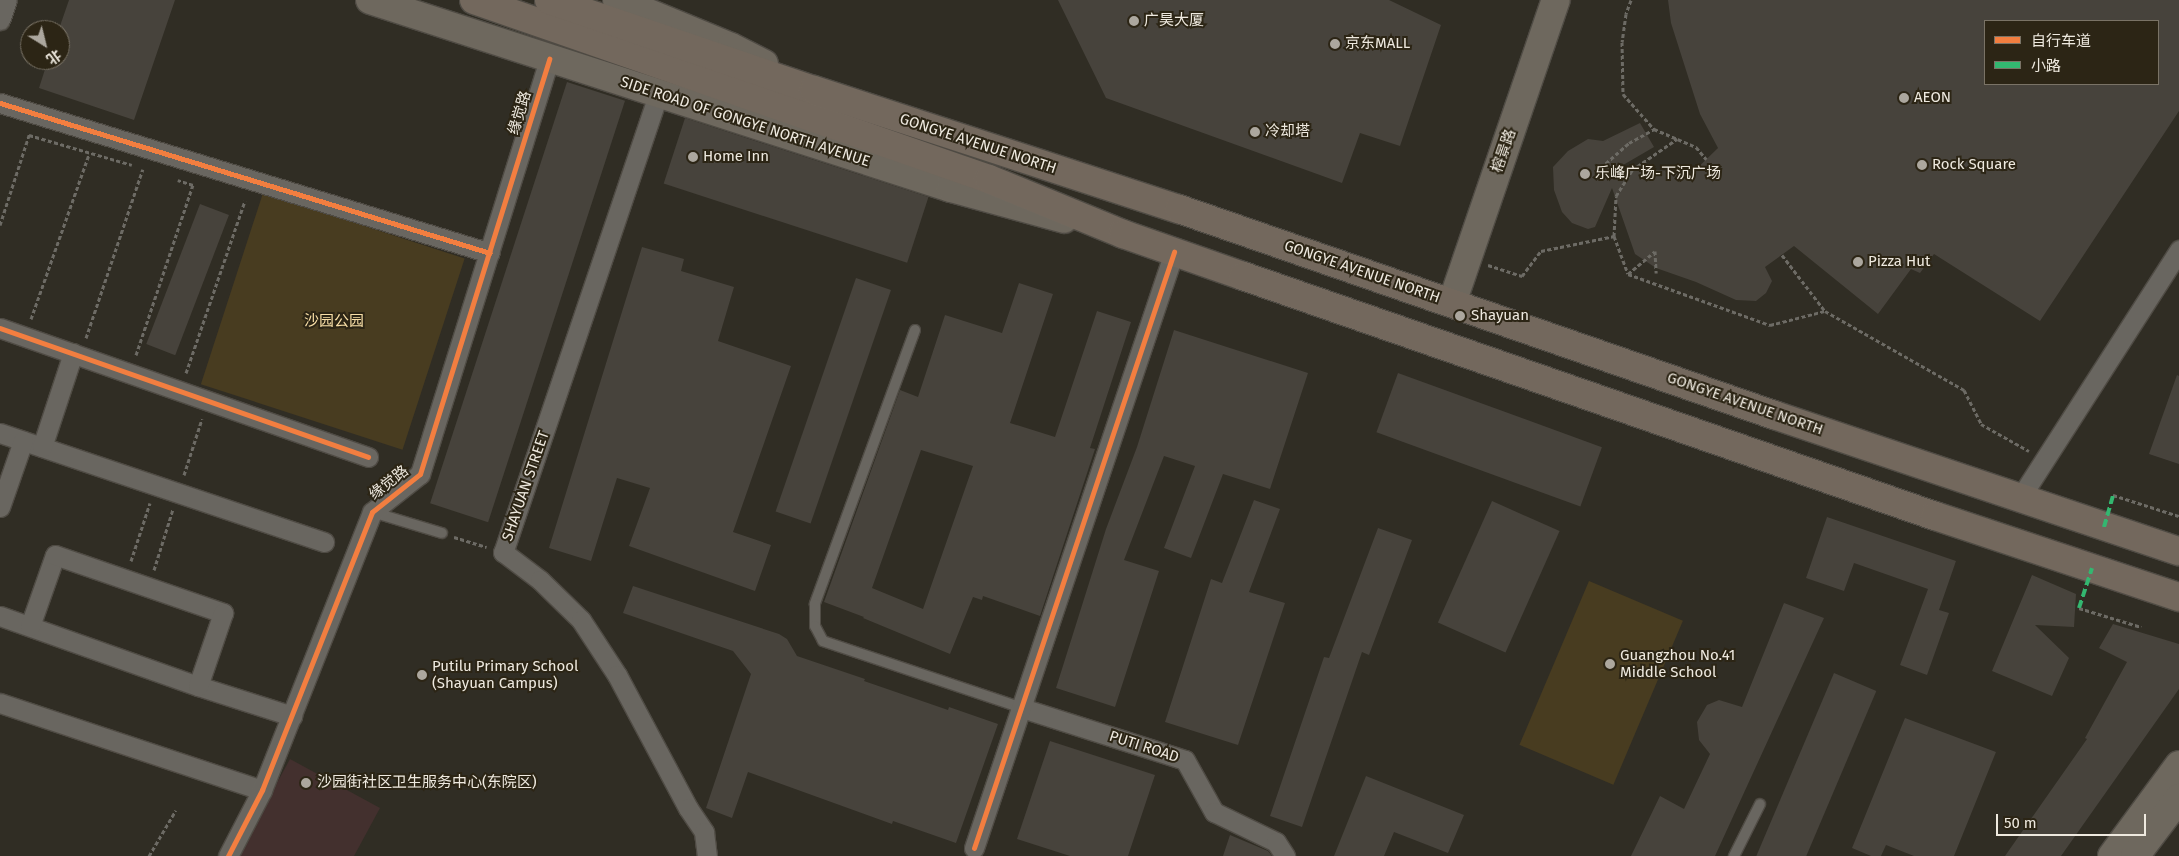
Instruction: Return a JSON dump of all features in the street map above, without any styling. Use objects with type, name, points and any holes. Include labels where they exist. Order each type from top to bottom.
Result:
[{"type":"main road","name":"SIDE ROAD OF GONGYE NORTH AVENUE","points":[[370,0],[951,188],[1123,234]]},
{"type":"main road","name":"GONGYE AVENUE NORTH","points":[[474,0],[989,179],[1123,234],[1174,252],[1935,516],[2179,597]]},
{"type":"main road","points":[[617,0],[730,47],[814,90]]},
{"type":"main road","name":"榕景路","points":[[1452,303],[1556,0]]},
{"type":"main road","name":"GONGYE AVENUE NORTH","points":[[560,4],[814,90],[1179,209],[2179,551]]},
{"type":"main road","points":[[2112,856],[2179,765]]},
{"type":"main road","points":[[2135,856],[2179,798]]},
{"type":"street","points":[[0,20],[7,0]]},
{"type":"street","name":"缘觉路","points":[[228,856],[262,790],[372,512],[420,474],[490,254],[549,59]]},
{"type":"street","name":"SHAYUAN STREET","points":[[658,94],[503,552],[540,580],[581,620],[617,675],[688,808],[704,832],[708,856]]},
{"type":"street","points":[[0,103],[490,254]]},
{"type":"street","points":[[2020,498],[2179,250]]},
{"type":"street","points":[[974,848],[1174,252]]},
{"type":"street","points":[[0,328],[368,457]]},
{"type":"street","points":[[42,447],[76,354]]},
{"type":"street","points":[[0,433],[324,542]]},
{"type":"street","points":[[0,508],[23,441]]},
{"type":"street","points":[[30,626],[55,556],[223,613],[198,686]]},
{"type":"street","points":[[0,616],[198,686],[292,716]]},
{"type":"street","points":[[0,703],[262,790]]},
{"type":"street","name":"PUTI ROAD","points":[[1022,708],[1185,760],[1214,812],[1276,842],[1285,856]]},
{"type":"lane","points":[[915,330],[815,604],[815,626],[823,641],[1022,708]]},
{"type":"lane","points":[[372,512],[442,533]]},
{"type":"lane","points":[[1734,856],[1760,804]]},
{"type":"path","points":[[1631,0],[1626,14],[1622,42],[1623,94],[1654,129],[1696,147],[1706,160]]},
{"type":"path","points":[[1596,172],[1629,143],[1654,129]]},
{"type":"path","points":[[0,225],[29,135],[152,171]]},
{"type":"path","points":[[1628,274],[1614,236],[1616,196],[1632,170],[1676,139]]},
{"type":"path","points":[[25,337],[89,154]]},
{"type":"path","points":[[76,354],[143,169]]},
{"type":"path","points":[[130,373],[193,185],[177,179]]},
{"type":"path","points":[[180,390],[245,201]]},
{"type":"path","points":[[1468,258],[1522,276],[1541,251],[1614,236]]},
{"type":"path","points":[[1628,274],[1655,251],[1656,273]]},
{"type":"path","points":[[1782,255],[1825,312],[1964,390],[1981,424],[2044,460]]},
{"type":"path","points":[[1628,274],[1770,325],[1825,312]]},
{"type":"path","points":[[148,588],[208,400]]},
{"type":"path","points":[[125,580],[156,486]]},
{"type":"path","points":[[2113,495],[2179,516]]},
{"type":"path","points":[[442,533],[503,552]]},
{"type":"path","points":[[2079,608],[2141,627]]},
{"type":"path","points":[[149,856],[176,810]]},
{"type":"shaded area","name":"沙园街社区卫生服务中心(东院区)","points":[[290,759],[380,808],[354,856],[237,856]]},
{"type":"green space","name":"沙园公园","points":[[263,193],[465,259],[403,450],[201,384]]},
{"type":"green space","points":[[1589,581],[1683,621],[1613,785],[1519,745]]},
{"type":"building","points":[[69,0],[175,0],[134,120],[39,88],[45,70],[70,70],[70,20],[62,20]]},
{"type":"building","points":[[1058,0],[1389,0],[1441,25],[1400,146],[1360,133],[1342,183],[1106,98]]},
{"type":"building","name":"Rock Square","points":[[1668,0],[2179,0],[2179,111],[2040,321],[1934,254],[1920,273],[1911,269],[1878,314],[1794,246],[1765,267],[1772,281],[1766,293],[1756,301],[1736,300],[1696,282],[1656,268],[1635,254],[1612,188],[1595,227],[1588,229],[1572,223],[1562,212],[1554,190],[1553,167],[1568,151],[1588,139],[1603,141],[1640,123],[1654,147],[1618,168],[1674,171],[1686,179],[1718,148],[1700,114],[1671,23]]},
{"type":"building","points":[[567,82],[625,101],[488,522],[430,503]]},
{"type":"building","points":[[685,118],[928,197],[907,263],[664,184]]},
{"type":"building","points":[[200,204],[229,215],[175,355],[146,344]]},
{"type":"building","points":[[642,247],[684,259],[681,271],[734,287],[718,341],[791,366],[733,532],[771,545],[755,591],[629,546],[650,488],[617,478],[591,561],[549,548]]},
{"type":"building","points":[[856,278],[891,290],[811,524],[776,512]]},
{"type":"building","points":[[1019,283],[1053,294],[1010,423],[1055,437],[1097,311],[1131,322],[1090,448],[1095,449],[1040,616],[983,596],[982,600],[973,597],[950,654],[824,602],[900,390],[918,397],[945,315],[1002,333]],"holes":[[[921,450],[973,466],[923,609],[872,588]]]},
{"type":"building","points":[[1174,330],[1308,373],[1270,489],[1223,474],[1191,558],[1164,548],[1195,466],[1164,456],[1124,560],[1159,571],[1115,707],[1056,688],[1106,529],[1137,447]]},
{"type":"building","points":[[1398,373],[1602,447],[1580,506],[1376,432]]},
{"type":"building","points":[[2177,375],[2179,376],[2179,464],[2149,454]]},
{"type":"building","points":[[1254,500],[1280,509],[1249,592],[1285,603],[1238,745],[1165,722],[1211,579],[1222,583]]},
{"type":"building","points":[[1492,501],[1560,531],[1506,653],[1438,623]]},
{"type":"building","points":[[1827,517],[1956,561],[1939,610],[1949,613],[1927,675],[1900,665],[1928,589],[1854,563],[1844,591],[1806,578]]},
{"type":"building","points":[[1378,528],[1412,540],[1369,655],[1362,652],[1302,827],[1270,816],[1324,657],[1329,658]]},
{"type":"building","points":[[2032,575],[2076,594],[2074,627],[2035,625],[2069,658],[2052,696],[1992,671]]},
{"type":"building","points":[[633,586],[779,634],[787,639],[797,656],[948,710],[949,707],[998,724],[956,843],[893,821],[892,824],[748,772],[732,818],[706,808],[751,674],[733,651],[623,613]]},
{"type":"building","points":[[1784,603],[1824,618],[1715,856],[1631,856],[1660,796],[1684,809],[1710,754],[1699,740],[1697,722],[1707,705],[1719,700],[1742,707]]},
{"type":"building","points":[[2113,624],[2179,644],[2179,689],[2061,856],[2005,856],[2087,739],[2085,738],[2127,662],[2099,648]]},
{"type":"building","points":[[1834,673],[1876,691],[1806,856],[1756,856]]},
{"type":"building","points":[[1905,718],[1996,752],[1954,856],[1914,856],[1886,845],[1881,856],[1871,856],[1852,848]]},
{"type":"building","points":[[1050,741],[1155,775],[1128,856],[1070,856],[1017,839]]},
{"type":"building","points":[[1366,776],[1464,815],[1448,853],[1394,832],[1384,856],[1334,856]]},
{"type":"building","points":[[1230,835],[1268,851],[1272,856],[1223,856]]},
{"type":"marked path","points":[[2104,527],[2113,495]]},
{"type":"marked path","points":[[2079,608],[2092,568]]},
{"type":"cycle path","points":[[228,856],[262,790],[372,512],[420,474],[549,59]]},
{"type":"cycle path","points":[[0,103],[490,253]]},
{"type":"cycle path","points":[[974,848],[1174,252]]},
{"type":"cycle path","points":[[0,328],[368,457]]},
{"type":"place","name":"广昊大厦","points":[[1134,21]]},
{"type":"place","name":"京东MALL","points":[[1335,44]]},
{"type":"place","name":"AEON","points":[[1904,98]]},
{"type":"place","name":"冷却塔","points":[[1255,132]]},
{"type":"place","name":"Home Inn","points":[[693,157]]},
{"type":"place","name":"Rock Square","points":[[1922,165]]},
{"type":"place","name":"乐峰广场-下沉广场","points":[[1585,174]]},
{"type":"place","name":"Pizza Hut","points":[[1858,262]]},
{"type":"place","name":"Shayuan","points":[[1460,316]]},
{"type":"place","name":"Guangzhou No.41 Middle School","points":[[1610,664]]},
{"type":"place","name":"Putilu Primary School (Shayuan Campus)","points":[[422,675]]},
{"type":"place","name":"沙园街社区卫生服务中心(东院区)","points":[[306,783]]}]
